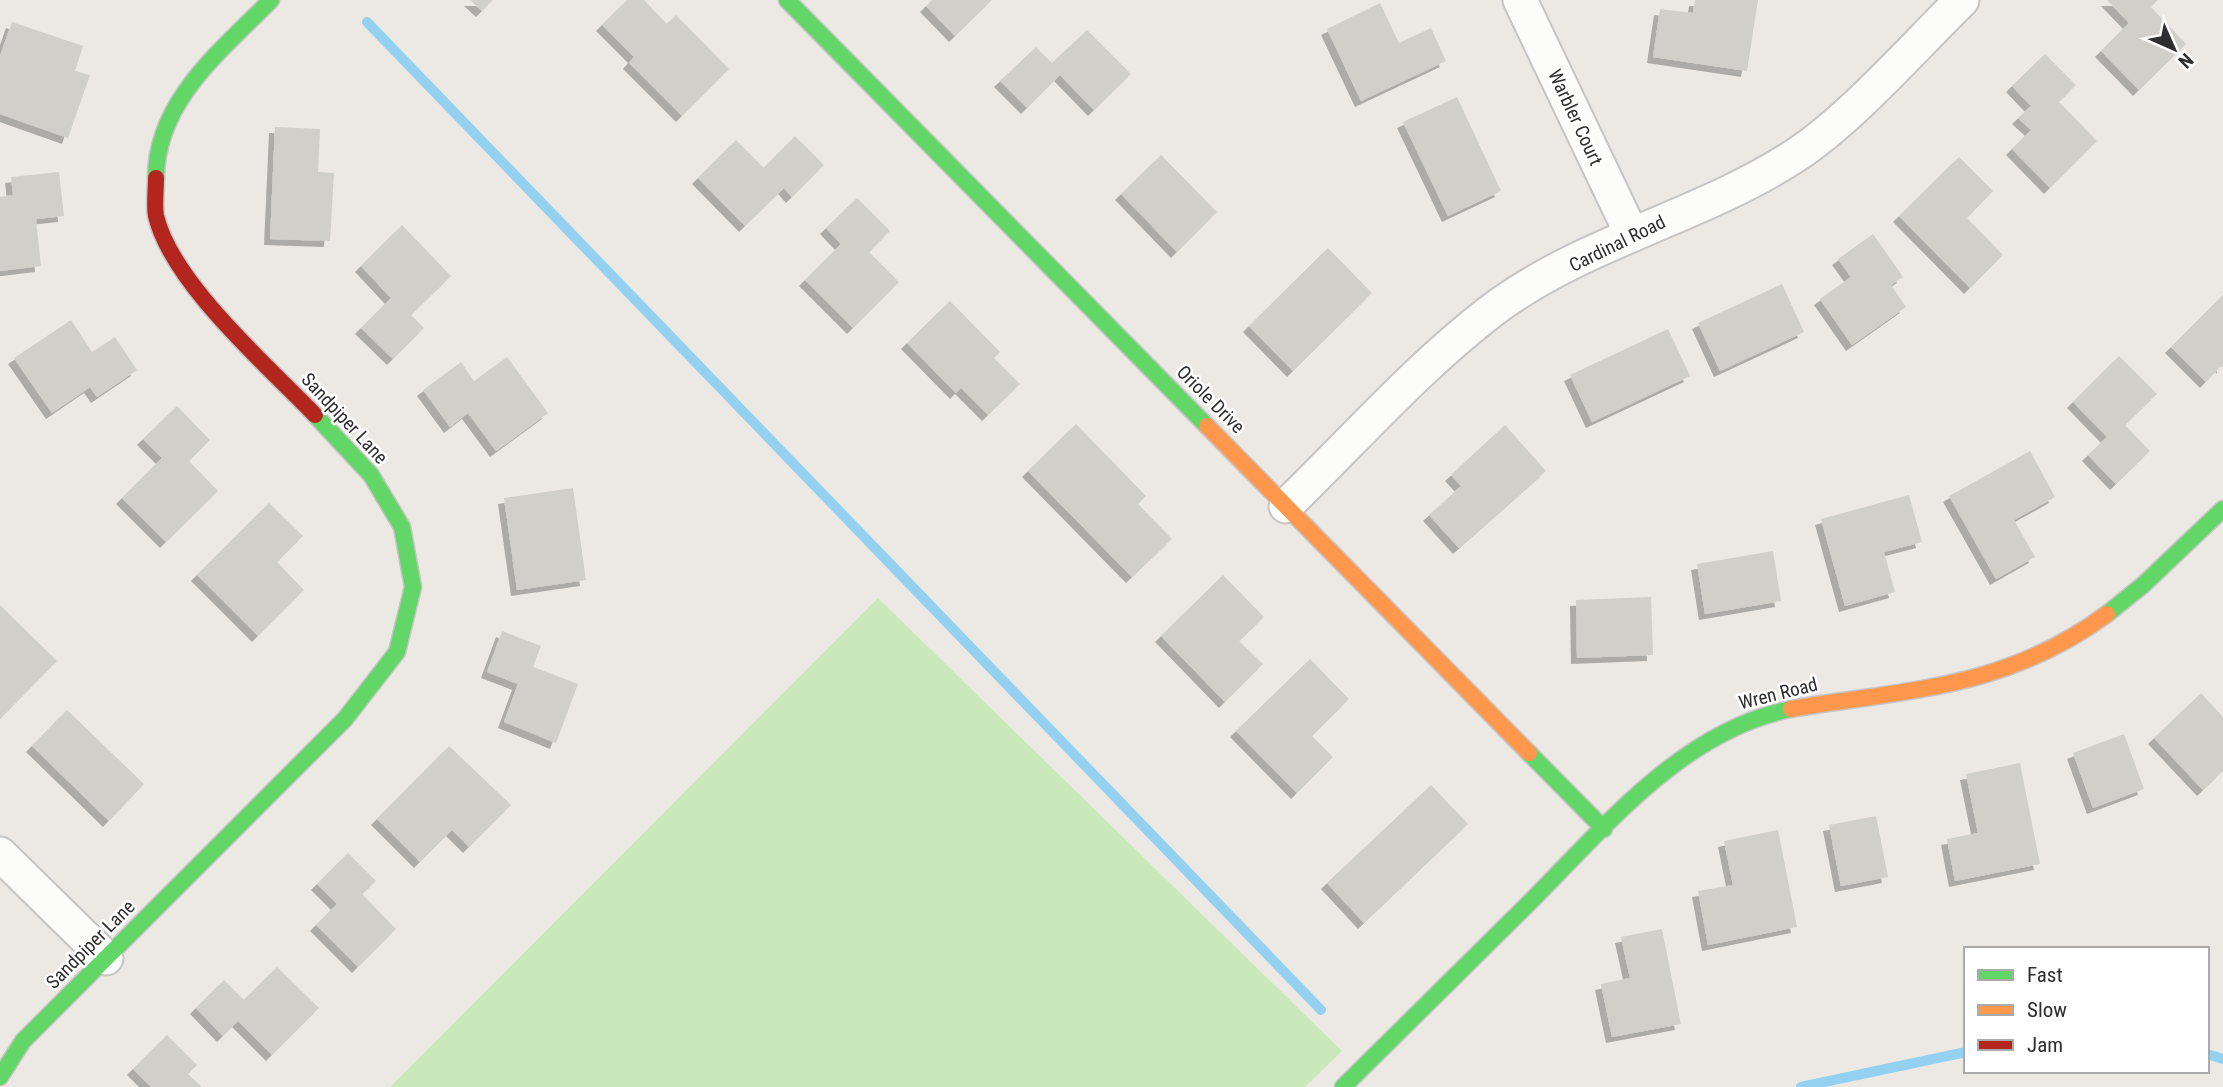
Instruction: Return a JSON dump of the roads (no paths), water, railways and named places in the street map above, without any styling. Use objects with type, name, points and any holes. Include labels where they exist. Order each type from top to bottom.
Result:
[{"type":"street","name":"Sandpiper Lane","points":[[0,1077],[23,1041],[345,719],[397,652],[413,587],[402,527],[371,475],[201,295],[173,256],[156,215],[156,169],[168,117],[196,76],[271,0]]},
{"type":"street","name":"Oriole Drive","points":[[788,0],[1604,829]]},
{"type":"street","name":"Warbler Court","points":[[1520,0],[1632,235]]},
{"type":"street","name":"Cardinal Road","points":[[1286,506],[1424,371],[1490,312],[1539,281],[1750,181],[1797,155],[1843,115],[1962,0]]},
{"type":"street","name":"Wren Road","points":[[1343,1087],[1604,829],[1682,756],[1734,726],[1791,708],[1986,676],[2041,656],[2091,629],[2137,593],[2223,509]]},
{"type":"street","points":[[0,854],[106,958]]},
{"type":"waterway","points":[[367,22],[1321,1010]]},
{"type":"waterway","points":[[1801,1087],[1964,1052]]},
{"type":"waterway","points":[[2209,1055],[2223,1059]]}]
